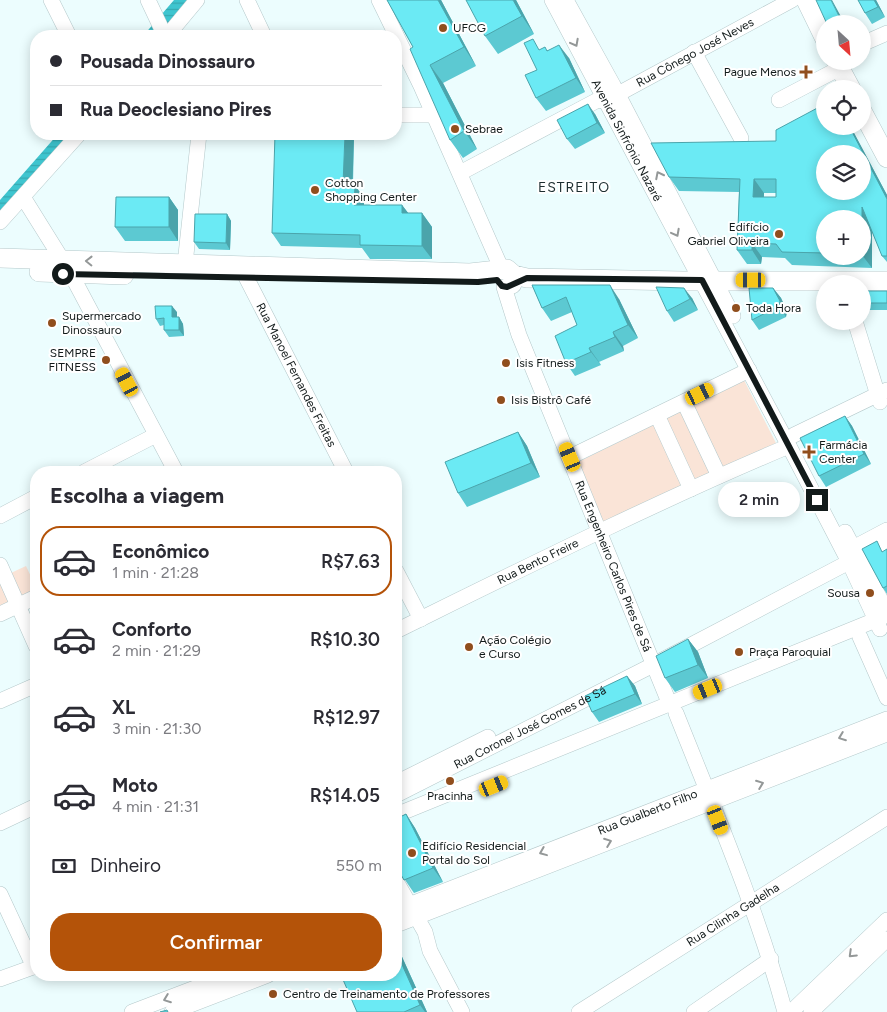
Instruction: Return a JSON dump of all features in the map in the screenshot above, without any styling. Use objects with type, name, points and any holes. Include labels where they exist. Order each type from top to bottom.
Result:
[{"type":"main road","points":[[806,0],[816,20]]},
{"type":"main road","points":[[871,128],[887,158]]},
{"type":"main road","points":[[0,258],[67,267],[246,277],[468,282],[508,278]]},
{"type":"main road","points":[[0,270],[185,264],[470,273],[508,278],[816,282]]},
{"type":"main road","points":[[871,281],[887,281]]},
{"type":"street","points":[[52,0],[66,30]]},
{"type":"street","points":[[170,30],[197,0]]},
{"type":"street","name":"Rua Engenheiro Carlos Pires de Sá","points":[[378,0],[388,30]]},
{"type":"street","name":"Avenida Sinfrônio Nazaré","points":[[556,0],[708,280]]},
{"type":"street","name":"Rua Cônego José Neves","points":[[607,94],[694,52],[773,0]]},
{"type":"street","name":"Rua Cônego José Neves","points":[[460,173],[731,27],[792,0]]},
{"type":"street","points":[[250,1],[262,30]]},
{"type":"street","points":[[151,7],[162,30]]},
{"type":"street","points":[[871,40],[887,34]]},
{"type":"street","points":[[694,52],[741,138]]},
{"type":"street","name":"Rua Engenheiro Carlos Pires de Sá","points":[[402,57],[434,115],[508,278],[510,311],[600,531],[670,710],[709,796],[771,959],[784,1012]]},
{"type":"street","points":[[779,100],[828,70]]},
{"type":"street","points":[[402,115],[434,115]]},
{"type":"street","points":[[0,222],[74,140]]},
{"type":"street","points":[[185,264],[198,140]]},
{"type":"street","points":[[23,197],[67,267],[173,466]]},
{"type":"street","name":"Rua Manoel Fernandes Freitas","points":[[246,277],[343,466]]},
{"type":"street","points":[[708,280],[749,370],[794,441]]},
{"type":"street","points":[[402,813],[476,788],[542,762],[883,621],[794,441],[708,280]]},
{"type":"street","points":[[858,330],[883,396]]},
{"type":"street","points":[[570,457],[749,370]]},
{"type":"street","name":"Rua Bento Freire","points":[[402,628],[600,531],[794,441],[883,396]]},
{"type":"street","points":[[684,402],[718,476]]},
{"type":"street","points":[[657,415],[691,489]]},
{"type":"street","points":[[96,466],[156,435]]},
{"type":"street","points":[[0,516],[30,500]]},
{"type":"street","name":"Rua Coronel José Gomes de Sá","points":[[402,792],[851,555],[887,530]]},
{"type":"street","name":"Rua Coronel José Gomes de Sá","points":[[851,555],[887,543]]},
{"type":"street","points":[[0,565],[30,632]]},
{"type":"street","points":[[402,583],[421,619]]},
{"type":"street","points":[[0,614],[30,600]]},
{"type":"street","points":[[857,633],[887,698]]},
{"type":"street","name":"Rua Coronel José Gomes de Sá","points":[[402,780],[651,661]]},
{"type":"street","points":[[0,701],[30,688]]},
{"type":"street","name":"Rua Gualberto Filho","points":[[812,756],[887,719]]},
{"type":"street","name":"Rua Gualberto Filho","points":[[407,911],[478,886],[812,756],[887,734]]},
{"type":"street","points":[[402,822],[476,788]]},
{"type":"street","points":[[0,823],[30,809]]},
{"type":"street","name":"Rua Cilinha Gadelha","points":[[579,1012],[887,817]]},
{"type":"street","points":[[0,894],[30,956]]},
{"type":"street","points":[[402,897],[407,911],[435,946],[471,1012]]},
{"type":"street","points":[[791,1012],[887,920]]},
{"type":"street","points":[[425,932],[430,951],[462,1012]]},
{"type":"street","points":[[811,1012],[887,939]]},
{"type":"street","points":[[694,1012],[771,959]]},
{"type":"street","points":[[0,979],[30,968]]},
{"type":"street","points":[[132,1012],[214,981]]},
{"type":"street","points":[[172,1012],[199,987],[233,981]]},
{"type":"shaded area","points":[[744,380],[776,443],[604,524],[576,463]]},
{"type":"shaded area","points":[[26,566],[30,574],[30,602],[0,612],[0,578]]},
{"type":"water","points":[[174,0],[189,0],[162,30],[148,30]]},
{"type":"water","points":[[53,140],[67,140],[0,216],[0,200]]},
{"type":"building","points":[[387,0],[438,0],[464,47],[430,65],[464,131],[450,140],[410,49],[413,47]]},
{"type":"building","points":[[466,0],[513,0],[522,16],[485,36]]},
{"type":"building","points":[[816,0],[831,0],[838,15],[823,15]]},
{"type":"building","points":[[858,0],[874,0],[878,7],[865,13]]},
{"type":"building","points":[[533,39],[539,50],[545,47],[547,51],[559,45],[576,78],[536,98],[525,75],[537,70],[524,43]]},
{"type":"building","points":[[588,104],[597,123],[567,139],[557,120]]},
{"type":"building","points":[[816,109],[816,135],[854,135],[859,145],[816,145],[816,200],[871,200],[871,168],[887,199],[887,256],[882,256],[871,229],[871,210],[863,210],[862,207],[862,210],[816,210],[816,253],[782,252],[776,244],[752,243],[752,250],[737,250],[740,179],[669,177],[651,143],[776,141],[776,130]],"holes":[[[754,179],[776,179],[776,197],[753,197]]]},
{"type":"building","name":"Cotton Shopping Center","points":[[275,140],[345,140],[343,185],[355,185],[354,205],[402,205],[402,213],[422,213],[422,246],[360,245],[360,235],[272,233]]},
{"type":"building","points":[[116,197],[169,197],[169,227],[115,227]]},
{"type":"building","points":[[195,214],[227,214],[226,243],[194,242]]},
{"type":"building","points":[[532,285],[610,285],[628,325],[613,332],[615,337],[589,348],[591,352],[566,363],[555,336],[577,325],[566,297],[542,308]]},
{"type":"building","points":[[656,287],[684,288],[690,299],[667,311]]},
{"type":"building","points":[[749,288],[773,288],[780,301],[779,306],[752,320]]},
{"type":"building","points":[[871,291],[887,291],[887,303],[871,303]]},
{"type":"building","points":[[155,306],[172,306],[172,317],[179,317],[179,330],[164,330],[164,318],[156,319]]},
{"type":"building","points":[[845,416],[864,454],[819,476],[800,438]]},
{"type":"building","points":[[518,432],[531,463],[458,493],[445,462]]},
{"type":"building","points":[[877,541],[882,552],[887,549],[887,586],[883,588],[862,549]]},
{"type":"building","points":[[688,639],[698,665],[665,678],[656,656]]},
{"type":"building","points":[[627,676],[635,694],[592,712],[585,696]]},
{"type":"building","points":[[406,814],[433,868],[404,880],[402,876],[402,816]]},
{"type":"building","points":[[402,964],[420,1005],[404,1012],[357,1012],[344,981],[402,981]]},
{"type":"place","name":"UFCG","points":[[443,28]]},
{"type":"place","name":"Pague Menos","points":[[806,72]]},
{"type":"place","name":"Sebrae","points":[[455,129]]},
{"type":"place","name":"Cotton Shopping Center","points":[[315,190]]},
{"type":"place","name":"Edifício Gabriel Oliveira","points":[[779,234]]},
{"type":"place","name":"Toda Hora","points":[[736,308]]},
{"type":"place","name":"Supermercado Dinossauro","points":[[52,323]]},
{"type":"place","name":"SEMPRE FITNESS","points":[[106,360]]},
{"type":"place","name":"Isis Fitness","points":[[506,363]]},
{"type":"place","name":"Isis Bistrô Café","points":[[501,400]]},
{"type":"place","name":"Farmácia Center","points":[[809,452]]},
{"type":"place","name":"Sousa","points":[[870,593]]},
{"type":"place","name":"Ação Colégio e Curso","points":[[469,647]]},
{"type":"place","name":"Praça Paroquial","points":[[739,652]]},
{"type":"place","name":"Pracinha","points":[[450,781]]},
{"type":"place","name":"Edifício Residencial Portal do Sol","points":[[412,853]]},
{"type":"place","name":"Centro de Treinamento de Professores","points":[[273,994]]},
{"type":"district","name":"ESTREITO","points":[[574,187]]},
{"type":"route","points":[[63,274],[478,282],[497,280],[502,286],[507,287],[527,278],[702,280],[817,500]]}]
